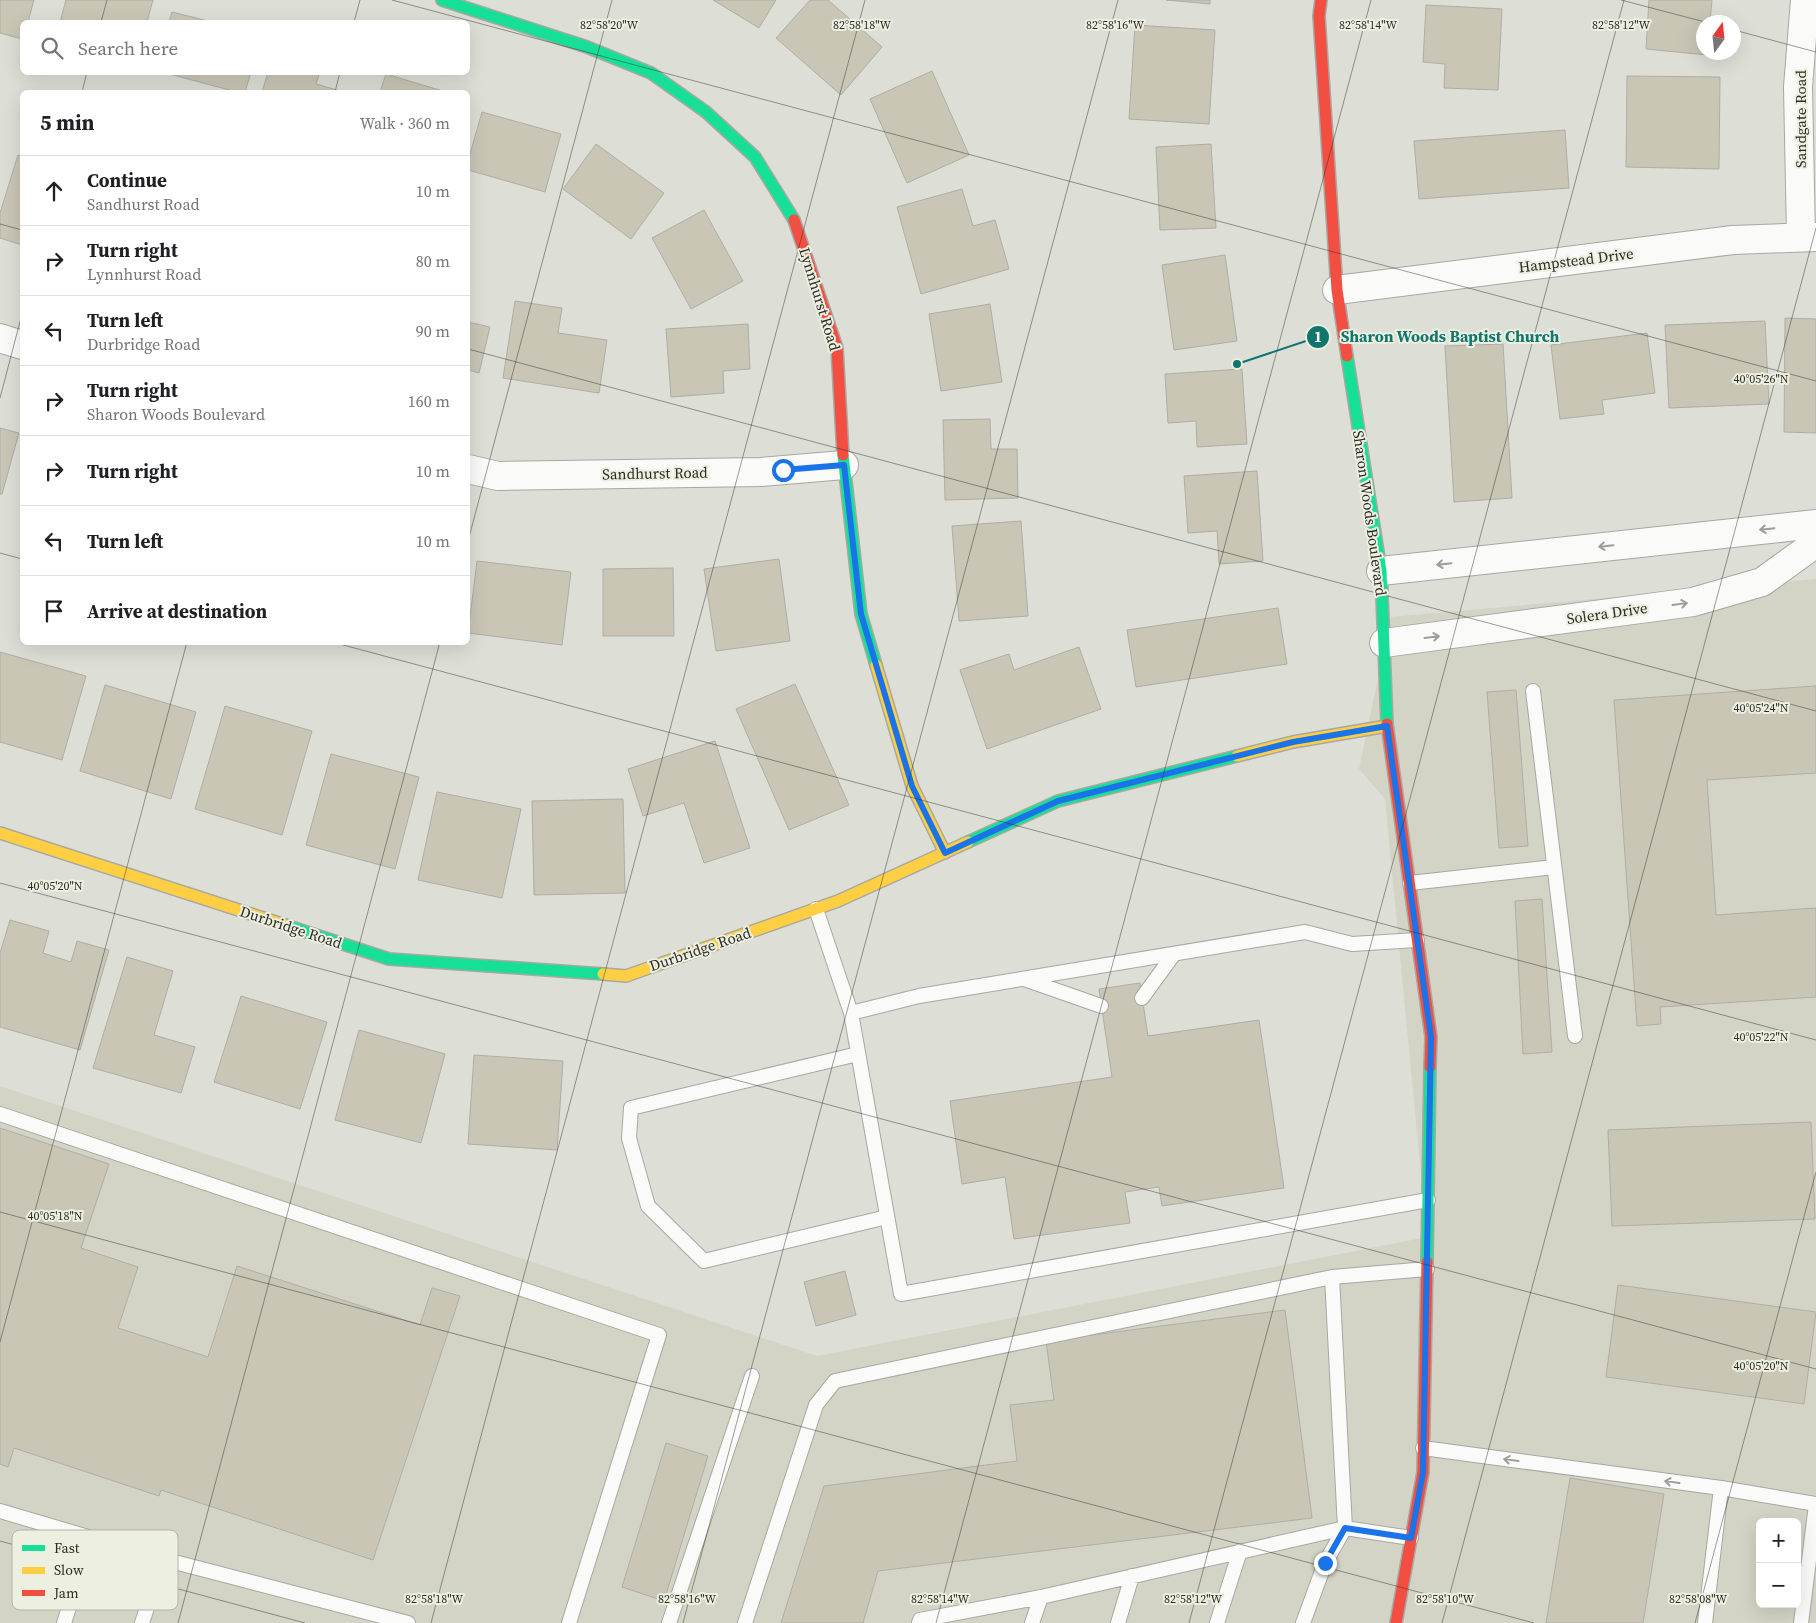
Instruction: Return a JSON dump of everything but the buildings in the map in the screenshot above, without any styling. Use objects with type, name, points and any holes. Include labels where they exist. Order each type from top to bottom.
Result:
[{"type":"street","name":"Lynnhurst Road","points":[[442,0],[587,47],[651,73],[706,112],[755,157],[794,219],[837,348],[844,465],[861,614],[912,786],[945,853]]},
{"type":"street","name":"Sharon Woods Boulevard","points":[[1321,0],[1319,16],[1337,290],[1381,571],[1387,726],[1431,1037],[1423,1472],[1396,1623]]},
{"type":"street","name":"Sandgate Road","points":[[1805,0],[1798,86],[1808,237]]},
{"type":"street","name":"Hampstead Drive","points":[[1337,290],[1733,240],[1808,237]]},
{"type":"street","points":[[0,338],[20,344]]},
{"type":"street","name":"Sandhurst Road","points":[[470,470],[498,476],[761,472],[844,465]]},
{"type":"street","points":[[1381,571],[1816,524]]},
{"type":"street","name":"Solera Drive","points":[[1384,643],[1693,602],[1762,582],[1816,543]]},
{"type":"street","name":"Durbridge Road","points":[[0,833],[389,958],[626,976],[816,909],[1058,801],[1293,742],[1387,726]]},
{"type":"lane","points":[[1533,691],[1575,1036]]},
{"type":"lane","points":[[1410,883],[1554,867]]},
{"type":"lane","points":[[816,909],[851,1014],[901,1294],[1428,1200]]},
{"type":"lane","points":[[851,1014],[919,996],[1305,932],[1352,944],[1417,940]]},
{"type":"lane","points":[[1142,998],[1174,954]]},
{"type":"lane","points":[[1024,978],[1101,1006]]},
{"type":"lane","points":[[858,1054],[631,1108],[629,1138],[648,1206],[704,1261],[887,1217]]},
{"type":"lane","points":[[0,1114],[659,1335],[569,1623]]},
{"type":"lane","points":[[745,1623],[816,1405],[835,1381],[1332,1277],[1427,1269]]},
{"type":"lane","points":[[1303,1623],[1325,1563],[1345,1528],[1332,1277]]},
{"type":"lane","points":[[669,1623],[752,1376]]},
{"type":"lane","points":[[1423,1448],[1721,1488],[1816,1505],[1801,1623]]},
{"type":"lane","points":[[1705,1623],[1721,1488]]},
{"type":"lane","points":[[0,1511],[62,1530]]},
{"type":"lane","points":[[919,1623],[920,1620],[1041,1597],[1345,1528],[1411,1538]]},
{"type":"lane","points":[[1217,1623],[1240,1551]]},
{"type":"lane","points":[[178,1563],[408,1623]]},
{"type":"lane","points":[[1118,1623],[1132,1576]]},
{"type":"lane","points":[[1032,1623],[1041,1597]]},
{"type":"lane","points":[[64,1623],[68,1610]]},
{"type":"lane","points":[[142,1623],[146,1610]]},
{"type":"shaded area","points":[[1816,579],[1816,1623],[0,1623],[0,1086],[817,1356],[1427,1237],[1385,799],[1359,769],[1391,617]]},
{"type":"traffic: fast","points":[[442,0],[587,47],[651,73],[706,112],[755,157],[794,220]]},
{"type":"traffic: fast","points":[[1347,356],[1381,571],[1387,724]]},
{"type":"traffic: fast","points":[[843,455],[861,614],[876,665]]},
{"type":"traffic: fast","points":[[968,842],[1058,801],[1237,756]]},
{"type":"traffic: fast","points":[[285,925],[389,959],[603,974]]},
{"type":"traffic: fast","points":[[1427,1262],[1430,1067]]},
{"type":"traffic: slow","points":[[876,665],[912,786],[945,853]]},
{"type":"traffic: slow","points":[[1237,756],[1293,742],[1387,726]]},
{"type":"traffic: slow","points":[[0,833],[285,925]]},
{"type":"traffic: slow","points":[[603,974],[626,976],[838,901],[968,842]]},
{"type":"traffic: jam","points":[[1321,0],[1319,16],[1337,290],[1347,356]]},
{"type":"traffic: jam","points":[[794,220],[837,348],[843,455]]},
{"type":"traffic: jam","points":[[1387,724],[1431,1037],[1430,1067]]},
{"type":"traffic: jam","points":[[1396,1623],[1423,1472],[1427,1262]]},
{"type":"place","name":"Sharon Woods Baptist Church","points":[[1237,364]]},
{"type":"route","points":[[783,470],[844,465],[861,614],[912,786],[945,853],[1058,801],[1293,742],[1387,726],[1431,1037],[1423,1472],[1411,1538],[1345,1528],[1325,1563]]}]
